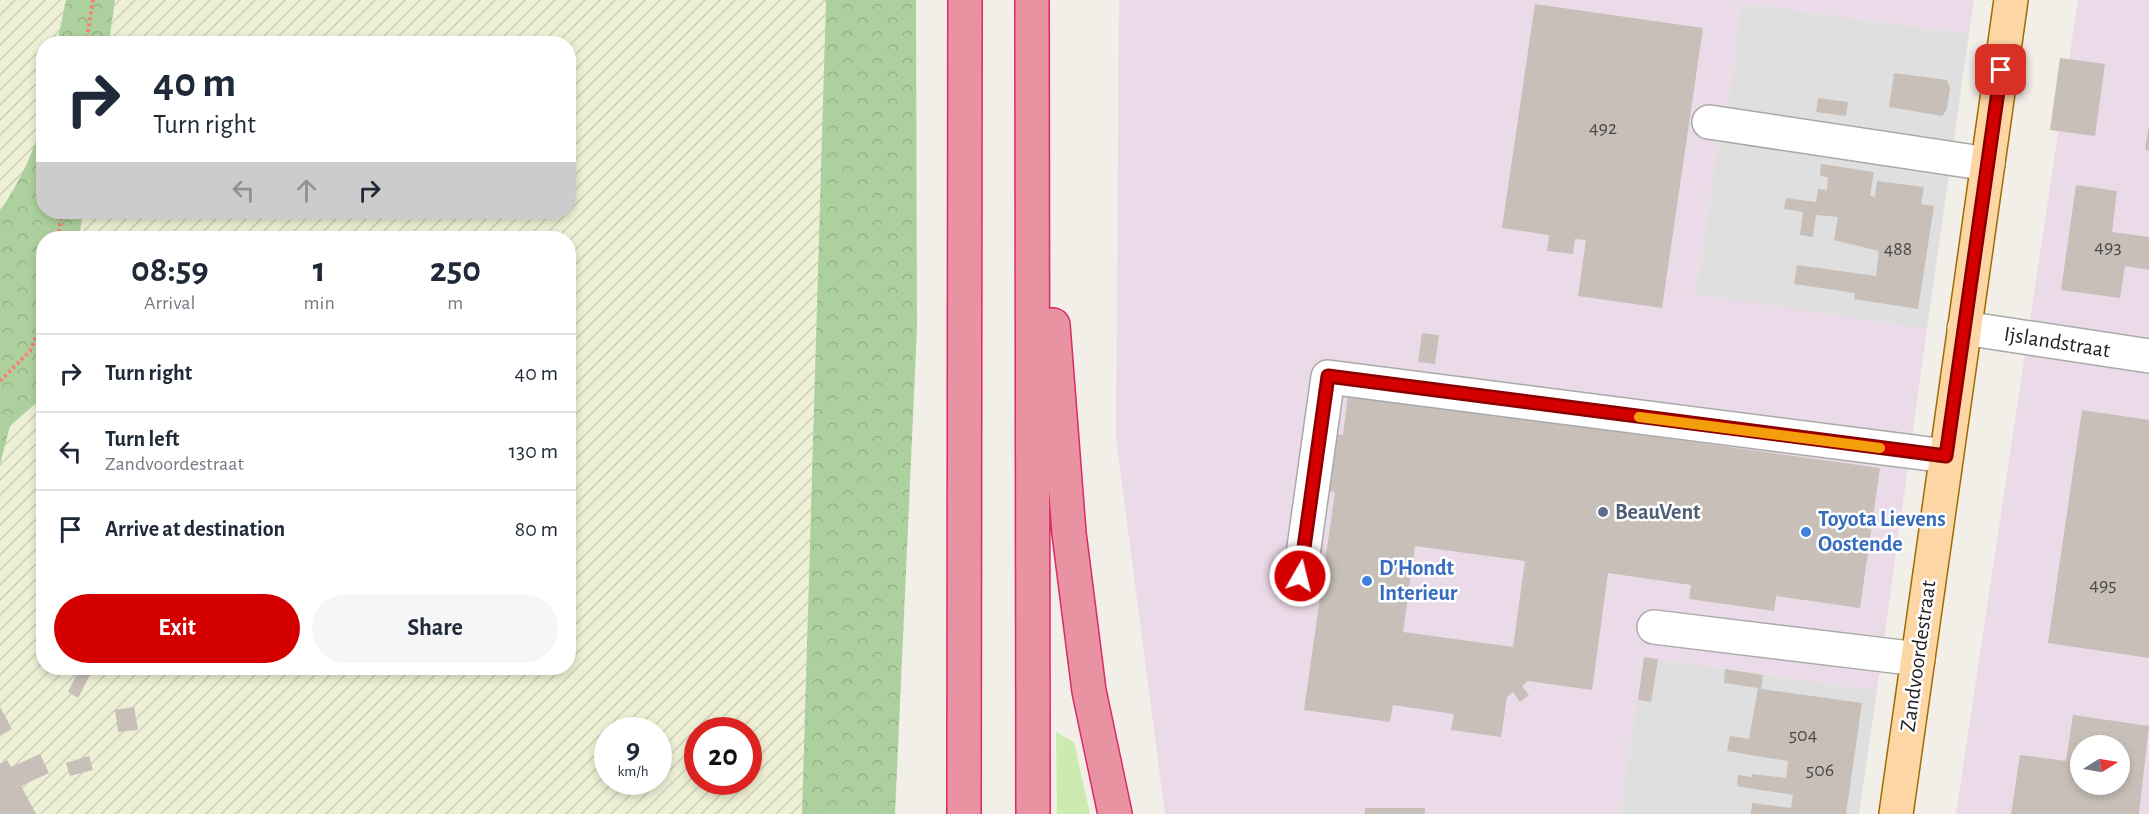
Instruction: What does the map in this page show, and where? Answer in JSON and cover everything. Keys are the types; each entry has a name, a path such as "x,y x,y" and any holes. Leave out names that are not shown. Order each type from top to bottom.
{"highway":[{"path":"964,814 965,0"},
{"path":"1032,0 1033,814"},
{"path":"1032,38 1069,533 1089,691 1116,814"},
{"path":"953,814 964,677"}],"main road":[{"name":"Zandvoordestraat","path":"1896,814 2011,0"}],"street":[{"path":"1709,122 1988,164"},
{"name":"Ijslandstraat","path":"1964,328 2149,356"},
{"path":"1300,576 1328,376 1946,456"},
{"path":"1654,627 1918,659"}],"path":[{"path":"88,36 93,0"},
{"path":"0,381 30,351 36,337"}],"shaded area":[{"path":"1119,0 1974,0 1969,34 1741,3 1729,99 1717,150 1695,294 1927,329 1877,691 1644,657 1619,814 1165,814 1116,438"},
{"path":"2078,0 2149,0 2149,814 1956,814"},
{"path":"1741,3 1969,34 1927,329 1695,295 1717,150 1729,99"},
{"path":"1644,657 1877,691 1859,814 1619,814"}],"green space":[{"path":"0,0 66,0 58,36 36,36 36,145 16,188 0,211"},
{"path":"66,0 115,0 110,36 58,36"},
{"path":"115,0 826,0 802,814 0,814 0,465 10,426 36,403 36,675 576,675 576,231 80,231 82,219 576,219 576,36 110,36"},
{"path":"826,0 916,0 917,328 895,814 802,814"},
{"path":"36,140 36,219 82,219 80,231 36,231 36,403 10,426 0,465 0,211 26,165"},
{"path":"1056,732 1074,742 1090,814 1057,814"}],"building":[{"path":"1535,4 1703,28 1662,308 1578,296 1586,240 1575,239 1573,254 1547,251 1549,235 1502,228"},
{"path":"2060,58 2105,64 2095,136 2050,130"},
{"path":"1894,73 1947,80 1950,88 1947,109 1942,116 1889,107"},
{"path":"1818,98 1848,102 1846,116 1816,112"},
{"path":"2149,129 2149,151 2145,150"},
{"path":"1821,164 1874,172 1870,196 1875,197 1877,181 1924,187 1921,204 1934,206 1918,309 1854,299 1855,293 1794,284 1797,265 1876,276 1879,251 1834,240 1838,217 1816,215 1813,237 1800,235 1803,212 1784,209 1786,198 1816,202 1818,189 1827,190 1828,177 1820,176"},
{"path":"2076,185 2117,191 2112,232 2149,237 2149,270 2125,266 2120,298 2061,290"},
{"path":"1422,333 1439,335 1435,364 1418,362"},
{"path":"1348,394 1880,468 1860,608 1776,596 1774,611 1689,599 1691,585 1608,573 1592,690 1528,681 1522,686 1529,695 1520,702 1513,692 1507,697 1501,737 1451,730 1454,714 1393,705 1390,722 1304,710 1335,492 1328,491 1336,434 1343,435","holes":["1415,546 1525,561 1513,647 1403,632"]},
{"path":"2082,410 2149,420 2149,658 2048,643"},
{"path":"1644,657 1658,659 1651,702 1638,700"},
{"path":"1725,669 1763,675 1761,689 1862,703 1846,814 1751,814 1752,803 1791,808 1793,795 1737,786 1738,775 1752,777 1752,774 1786,778 1788,761 1727,751 1730,736 1749,739 1758,688 1724,683"},
{"path":"76,675 90,675 78,698 68,692"},
{"path":"0,707 12,729 0,736"},
{"path":"134,707 138,730 118,732 115,710"},
{"path":"2073,715 2149,726 2139,814 2011,814 2020,755 2066,761"},
{"path":"40,754 49,773 21,786 36,814 0,814 0,764 7,760 11,767"},
{"path":"89,756 93,770 70,776 66,763"},
{"path":"1365,808 1425,808 1425,814 1365,814"}],"slow traffic":[{"path":"1639,417 1880,448"}],"place":[{"name":"BeauVent","path":"1603,512"},
{"name":"Toyota Lievens Oostende","path":"1806,532"},
{"name":"D'Hondt Interieur","path":"1367,581"}],"route":[{"path":"1300,576 1328,376 1946,456 2001,70"}]}
